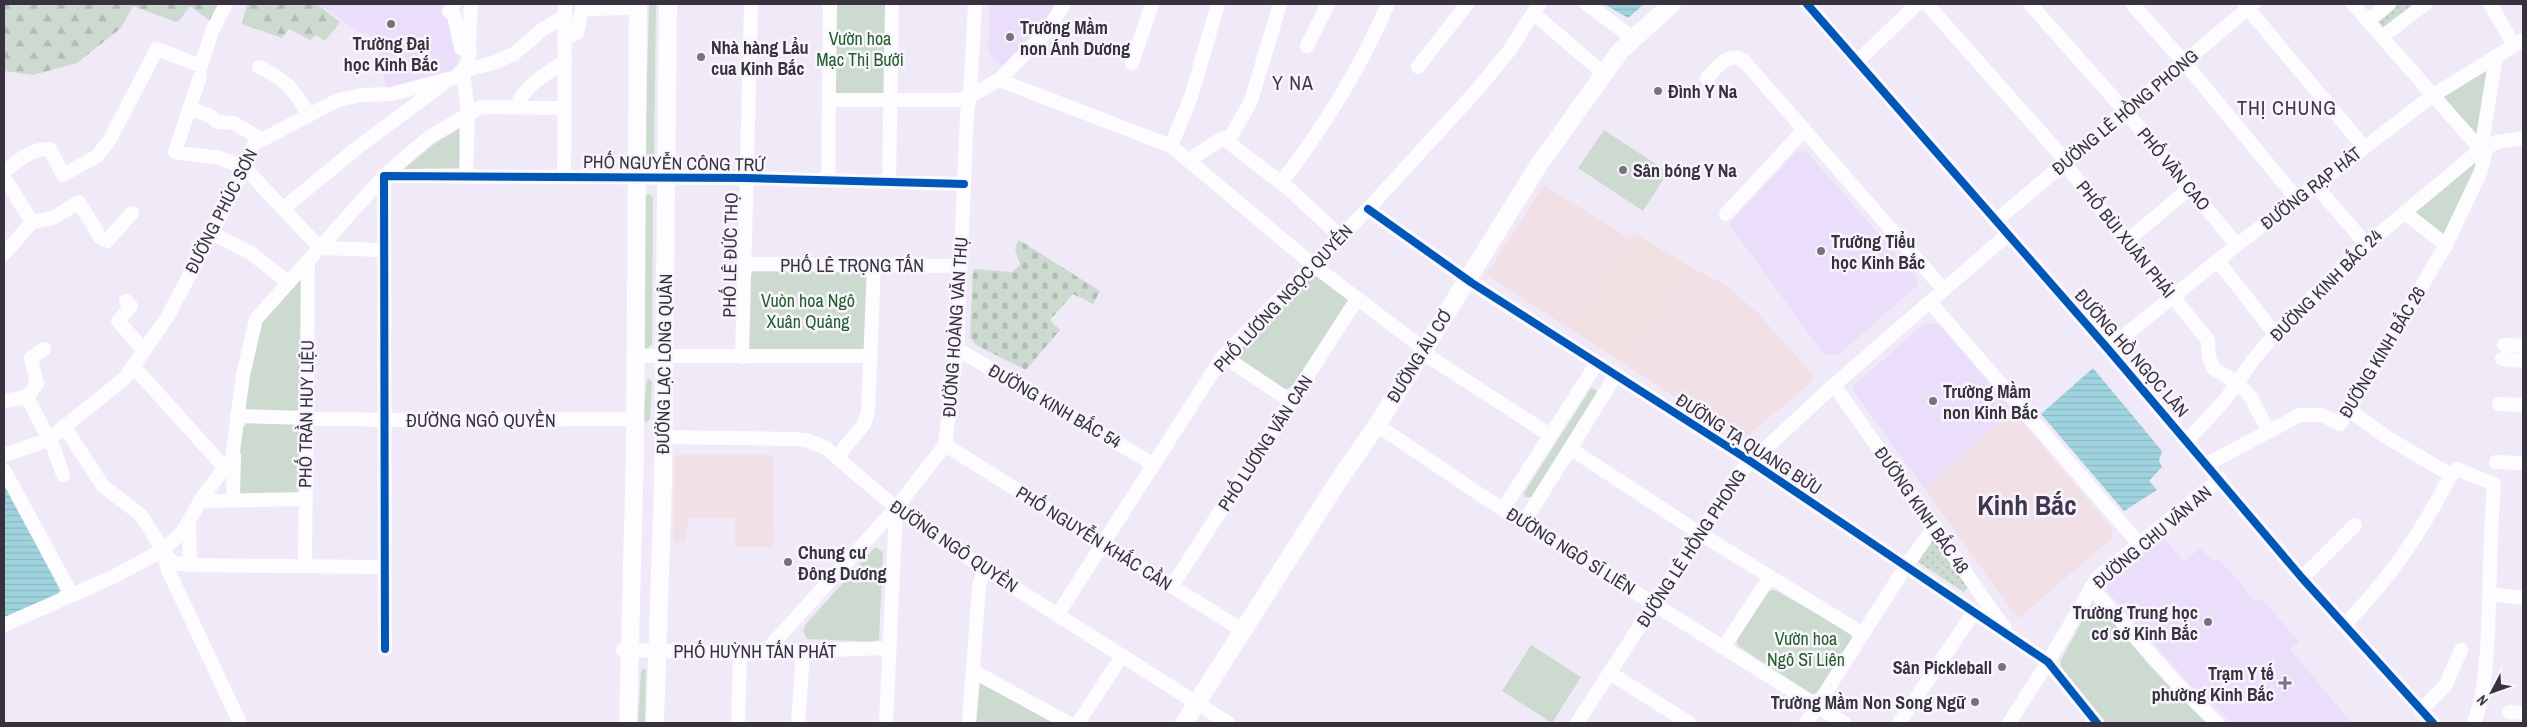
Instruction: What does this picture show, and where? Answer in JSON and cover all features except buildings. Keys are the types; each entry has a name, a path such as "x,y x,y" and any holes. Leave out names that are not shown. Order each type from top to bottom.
{"main road":[{"name":"ĐƯỜNG LẠC LONG QUÂN","path":"655,723 663,437 668,4"},
{"name":"ĐƯỜNG ÂU CƠ","path":"1184,723 1242,630 1377,425 1538,166 1603,73 1633,38 1672,4"},
{"name":"ĐƯỜNG LẠC LONG QUÂN","path":"628,723 626,651 635,419 638,6"}],"street":[{"path":"4,172 29,153 44,149 50,149 63,175 97,156 109,141 156,49 201,66 212,32 226,4"},
{"path":"454,4 449,11 454,14 462,48 470,51"},
{"path":"466,177 468,113 464,70 470,51 471,4"},
{"name":"PHỐ LÊ ĐỨC THỌ","path":"742,357 751,4"},
{"path":"828,180 830,4"},
{"path":"889,181 892,4"},
{"name":"ĐƯỜNG HOÀNG VĂN THỤ","path":"945,446 957,349 967,113 970,96 975,4"},
{"path":"829,100 958,100 970,96 999,80 1048,30 1064,4"},
{"path":"1132,63 1152,4"},
{"path":"1171,146 1191,97 1218,4"},
{"path":"1228,142 1251,101 1280,4"},
{"path":"1308,46 1328,4"},
{"path":"1281,183 1338,103 1370,44 1388,4"},
{"path":"1418,67 1467,4"},
{"path":"1587,4 1633,38"},
{"name":"ĐƯỜNG HỒ NGỌC LÂN","path":"1807,4 1997,220 2220,479 2302,578 2433,723"},
{"path":"1858,61 1917,4"},
{"name":"PHỐ BÙI XUÂN PHÁI","path":"1927,4 2065,162 2208,340 2209,358 2214,369 2238,383"},
{"name":"PHỐ VĂN CAO","path":"2030,4 2126,112 2238,244"},
{"path":"2132,4 2184,62 2297,199"},
{"path":"2353,4 2475,143 2484,148 2497,142 2523,138"},
{"path":"2368,21 2389,4"},
{"path":"2382,37 2425,4"},
{"path":"2490,4 2519,42"},
{"path":"2248,5 2364,147"},
{"name":"ĐƯỜNG LÊ HỒNG PHONG","path":"1997,220 2126,112 2248,5"},
{"path":"564,39 577,33 581,7 638,6"},
{"path":"1536,8 1603,73"},
{"name":"PHỐ LƯƠNG NGỌC QUYẾN","path":"1058,614 1223,356 1368,209 1495,69 1536,8"},
{"path":"564,177 565,10"},
{"name":"ĐƯỜNG PHÚC SƠN","path":"4,455 48,440 125,378 168,316 212,233 254,144 308,114 338,100 362,95 391,94 448,80 464,70 493,63 514,54 565,10"},
{"name":"ĐƯỜNG RẠP HÁT","path":"2108,349 2238,244 2432,96 2519,42"},
{"name":"ĐƯỜNG KINH BẮC 26","path":"2207,464 2307,414 2322,414 2340,424 2446,245 2481,171 2484,160 2483,137 2496,56"},
{"path":"1708,78 1728,58 1741,59 1944,290"},
{"path":"516,106 528,89 564,61"},
{"path":"259,67 278,75 294,90 308,114"},
{"path":"200,77 175,152 220,158 244,167 320,248 382,250"},
{"path":"284,208 358,147 448,80"},
{"path":"999,80 1171,146 1313,265 1424,349 1432,358 1550,435"},
{"path":"232,499 237,416 243,376 254,325 268,303 308,262 384,176 429,137 481,107 564,108"},
{"path":"189,109 209,115 217,122 234,123 262,140"},
{"path":"1726,214 1804,130"},
{"path":"1189,160 1223,138 1281,183 1340,236"},
{"name":"ĐƯỜNG KINH BẮC 24","path":"2187,441 2226,400 2253,360 2275,334 2366,244 2484,148"},
{"path":"384,176 382,250 385,649"},
{"name":"PHỐ NGUYỄN CÔNG TRỨ","path":"384,176 746,178 964,184"},
{"path":"4,177 32,222"},
{"path":"2315,185 2366,244"},
{"path":"2128,240 2190,188"},
{"path":"4,253 32,222 53,218 79,202 100,237 107,241 132,213"},
{"name":"ĐƯỜNG TẠ QUANG BỬU","path":"1368,209 1466,279 1750,461 2048,662 2097,723"},
{"path":"2404,212 2446,245"},
{"path":"212,233 252,254 288,282"},
{"name":"ĐƯỜNG LÊ HỒNG PHONG","path":"1577,723 1739,473 1834,385 2008,234"},
{"path":"2218,261 2275,334"},
{"name":"PHỐ TRẦN HUY LIỆU","path":"305,566 308,262"},
{"name":"PHỐ LÊ TRỌNG TẤN","path":"745,264 960,266"},
{"path":"837,457 854,438 866,420 870,401 874,265"},
{"name":"PHỐ LƯƠNG VĂN CAN","path":"1172,586 1358,299"},
{"path":"126,301 130,306 118,321 144,350"},
{"path":"1930,302 2140,545"},
{"path":"2504,344 2523,346"},
{"path":"4,401 27,397 37,384 31,358 44,349"},
{"name":"ĐƯỜNG KINH BẮC 54","path":"957,349 1153,464"},
{"path":"635,356 871,356"},
{"path":"1223,356 1292,402"},
{"path":"2502,359 2523,361"},
{"path":"1503,509 1597,363"},
{"path":"133,366 225,468"},
{"path":"1524,522 1616,375"},
{"path":"2238,383 2250,396 2269,432"},
{"name":"ĐƯỜNG KINH BẮC 48","path":"1834,385 1935,526 2009,636"},
{"path":"27,397 54,449 63,475"},
{"path":"2499,404 2523,406"},
{"path":"2349,410 2395,442 2451,475"},
{"name":"ĐƯỜNG NGÔ QUYỀN","path":"237,416 384,420 635,419"},
{"name":"ĐƯỜNG NGÔ SĨ LIÊN","path":"1377,425 1503,509 1844,723"},
{"path":"64,426 103,486 141,516 163,552 174,563 190,565 385,567"},
{"name":"ĐƯỜNG NGÔ QUYỀN","path":"663,437 795,438 815,443 837,457 896,508 985,569 1228,723"},
{"path":"764,653 896,508 945,446"},
{"name":"PHỐ NGUYỄN KHẮC CẦN","path":"945,446 1242,630"},
{"path":"1571,449 1699,534 1863,634"},
{"path":"4,625 113,577 163,552 189,523 199,501 234,455"},
{"path":"2496,462 2523,463"},
{"path":"2344,625 2387,578 2425,524 2451,475 2457,469 2494,484 2485,678 2480,707 2474,723"},
{"path":"4,470 72,595"},
{"name":"ĐƯỜNG CHU VĂN AN","path":"2009,723 2048,662 2098,577 2220,479"},
{"path":"199,501 305,499"},
{"path":"886,723 896,508"},
{"path":"189,523 190,565"},
{"path":"2302,578 2354,525"},
{"path":"1806,723 1906,566 1935,526"},
{"path":"163,552 168,570 240,723"},
{"path":"969,723 978,586 985,569"},
{"path":"1724,647 1769,578"},
{"path":"2091,587 2177,684 2217,723"},
{"path":"2490,594 2523,598"},
{"path":"1899,723 1974,612"},
{"name":"PHỐ HUỲNH TẤN PHÁT","path":"626,651 764,653 888,648"},
{"path":"2421,710 2444,686 2461,650"},
{"path":"798,723 802,652"},
{"path":"738,723 740,653"},
{"path":"1078,723 1122,656"},
{"path":"973,671 1068,723"},
{"path":"1610,673 1682,721"},
{"path":"2508,712 2523,713"}],"shaded area":[{"path":"318,4 452,4 458,59 456,65 449,73 387,90 377,46 386,42 358,31"},
{"name":"Trường Mầm non Ánh Dương","path":"990,4 1055,4 1042,24 1004,65 995,62 988,50"},
{"name":"Trường Tiểu học Kinh Bắc","path":"1798,150 1806,151 1917,278 1917,286 1839,354 1824,355 1729,224"},
{"path":"1544,185 1630,239 1572,330 1486,275"},
{"path":"1634,233 1689,266 1626,365 1572,330"},
{"path":"1689,266 1727,286 1757,312 1814,376 1808,385 1746,437 1741,438 1726,430 1626,365"},
{"name":"Trường Mầm non Kinh Bắc","path":"1924,324 1939,324 2013,411 1924,488 1854,392 1853,386"},
{"path":"2013,411 2112,528 2112,538 2018,619 1924,488"},
{"path":"675,455 773,455 774,547 735,547 735,518 688,518 686,541 673,541"},
{"name":"Trường Trung học cơ sở Kinh Bắc","path":"2164,538 2184,562 2200,548 2214,562 2219,559 2256,602 2261,598 2299,642 2290,649 2352,723 2233,723 2193,688 2107,591 2108,584"}],"green space":[{"path":"4,4 221,4 210,21 190,6 179,21 176,22 133,6 121,28 77,63 33,75 4,71"},
{"path":"247,4 317,4 340,22 325,41 316,35 310,40 289,29 282,38 242,24"},
{"path":"649,4 656,4 654,158 650,161 645,155"},
{"name":"Vườn hoa Mạc Thị Bưởi","path":"831,4 890,4 888,94 834,98"},
{"path":"2395,4 2420,4 2383,32 2373,22"},
{"path":"2492,62 2478,139 2441,98"},
{"path":"459,129 460,168 404,169 434,144"},
{"name":"Sân bóng Y Na","path":"1604,130 1668,172 1643,211 1578,168"},
{"path":"2480,158 2444,235 2410,209"},
{"path":"649,194 653,197 652,344 647,349 644,347 645,196"},
{"path":"1019,240 1100,291 1093,304 1073,294 1050,320 1060,330 1026,370 976,345 970,337 973,269 1012,272 1020,265 1015,248"},
{"name":"Vuòn hoa Ngô Xuân Quảng","path":"757,267 868,268 868,350 750,354 744,347 751,274"},
{"path":"1315,274 1347,295 1349,303 1292,386 1285,390 1239,359 1236,353"},
{"path":"300,279 302,283 301,406 297,411 245,411 242,405 257,327"},
{"path":"648,379 652,382 650,419 646,423 643,420"},
{"path":"1591,388 1597,391 1596,396 1532,497 1525,497 1524,493"},
{"path":"249,422 295,423 302,426 301,491 295,496 238,496 236,456 240,435"},
{"path":"1934,539 1968,587 1964,592 1918,562"},
{"path":"875,547 883,552 879,639 875,642 807,639 803,631 806,624"},
{"name":"Vườn hoa Ngô Sĩ Liên","path":"1775,590 1850,633 1853,640 1822,691 1812,694 1738,646 1736,639 1767,591"},
{"path":"2098,604 2150,666 2207,723 2106,723 2060,669 2061,660 2091,605"},
{"path":"1531,645 1581,677 1552,723 1502,691"},
{"path":"644,668 646,671 645,723 638,723 641,672"},
{"path":"980,683 1055,723 976,723"}],"water":[{"path":"1604,4 1644,4 1628,18"},
{"path":"2093,368 2162,451 2159,461 2162,467 2149,481 2157,490 2124,511 2041,414"},
{"path":"4,485 60,590 57,596 4,619"}],"cycle path":[{"path":"1807,4 2108,349 2302,578 2433,723"},
{"path":"385,649 384,176 746,178 964,184"},
{"path":"1368,209 1472,283 1750,461 2048,662 2097,723"}],"place":[{"name":"Trường Đại học Kinh Bắc","path":"391,24"},
{"name":"Trường Mầm non Ánh Dương","path":"1010,37"},
{"name":"Nhà hàng Lẩu cua Kinh Bắc","path":"701,57"},
{"name":"Đình Y Na","path":"1658,91"},
{"name":"Sân bóng Y Na","path":"1623,170"},
{"name":"Trường Tiểu học Kinh Bắc","path":"1821,251"},
{"name":"Trường Mầm non Kinh Bắc","path":"1933,401"},
{"name":"Chung cư Đông Dương","path":"788,562"},
{"name":"Trường Trung học cơ sở Kinh Bắc","path":"2208,622"},
{"name":"Sân Pickleball","path":"2002,667"},
{"name":"Trạm Y tế phường Kinh Bắc","path":"2285,683"},
{"name":"Trường Mầm Non Song Ngữ","path":"1975,702"}],"district":[{"name":"Y NA","path":"1293,82"},
{"name":"THỊ CHUNG","path":"2287,107"},
{"name":"Kinh Bắc","path":"2027,505"}]}
